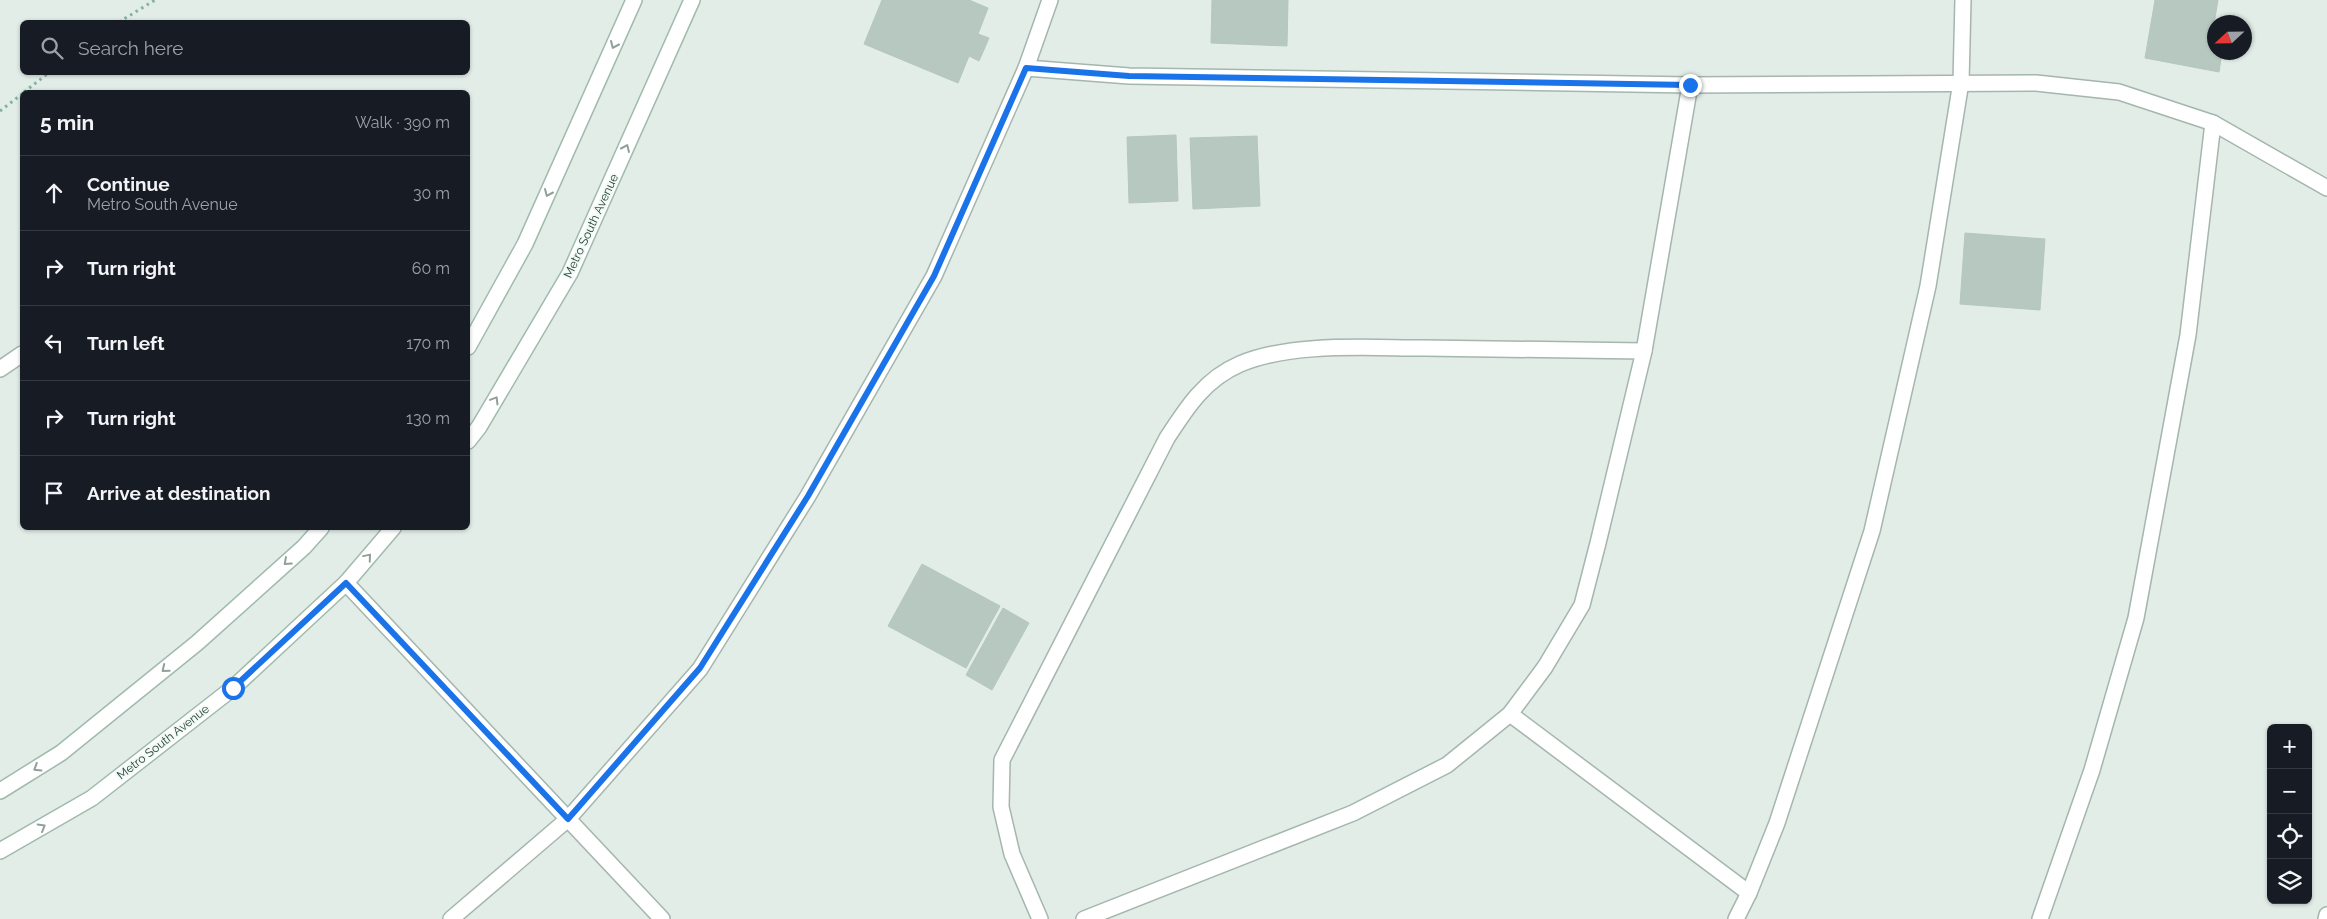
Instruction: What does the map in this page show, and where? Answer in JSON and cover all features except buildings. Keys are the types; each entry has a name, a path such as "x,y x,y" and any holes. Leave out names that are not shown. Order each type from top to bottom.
{"street":[{"path":"470,343 525,244 634,0"},
{"name":"Metro South Avenue","path":"470,438 479,427 570,273 692,0"},
{"path":"452,919 568,819 700,668 808,496 934,276 1026,68 1050,0"},
{"path":"1736,919 1750,893 1777,823 1872,531 1928,286 1961,82 1963,0"},
{"path":"1026,68 1129,76 1690,85 2036,83 2119,92 2213,123 2327,188"},
{"path":"1084,919 1353,813 1448,765 1510,714 1545,667 1582,605 1644,351 1690,85"},
{"path":"2040,919 2092,770 2136,618 2188,335 2213,123"},
{"path":"1040,919 1012,854 1001,807 1002,760 1167,438 1194,397 1220,375 1233,368 1277,352 1352,348 1644,351"},
{"path":"0,369 20,355"},
{"path":"0,791 61,753 197,643 304,547 319,530"},
{"name":"Metro South Avenue","path":"0,851 92,798 233,688 346,583 391,530"},
{"path":"346,583 662,919"},
{"path":"1510,714 1750,893"}],"path":[{"path":"122,20 155,0"},
{"path":"27,90 46,75"},
{"path":"0,111 20,95"}],"route":[{"path":"233,688 346,583 568,819 700,668 808,496 934,276 1026,68 1129,76 1690,85"}]}
